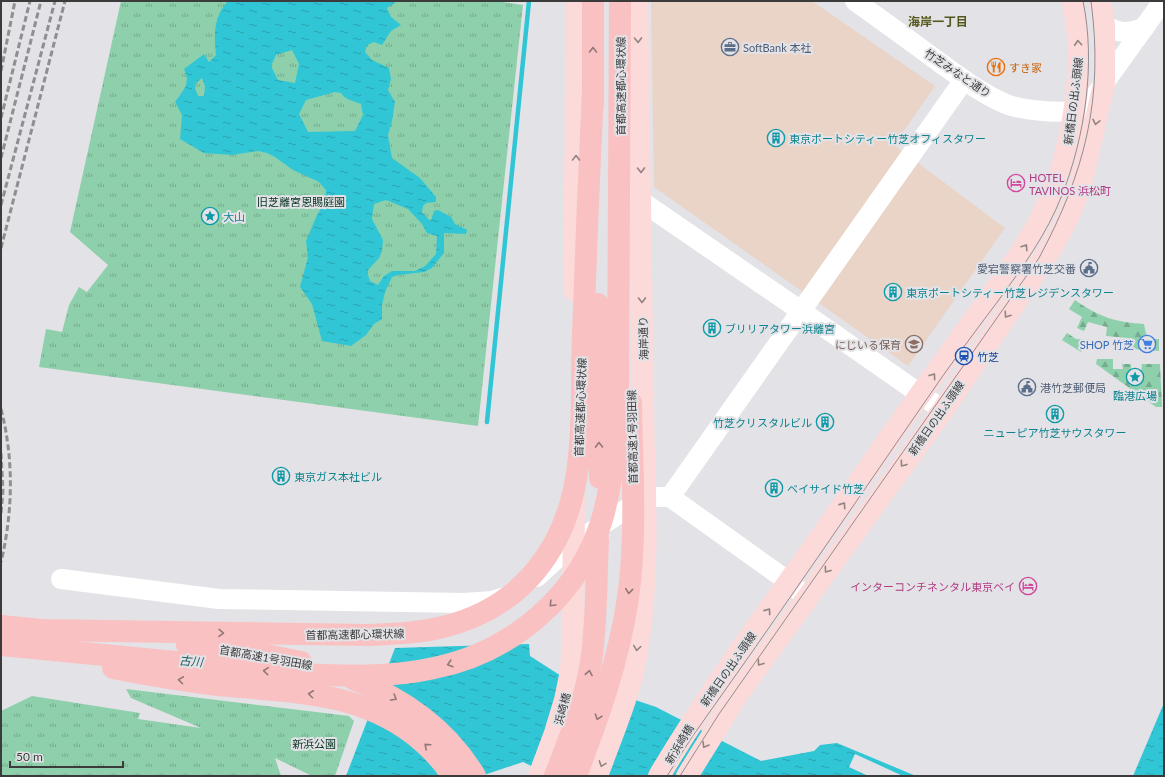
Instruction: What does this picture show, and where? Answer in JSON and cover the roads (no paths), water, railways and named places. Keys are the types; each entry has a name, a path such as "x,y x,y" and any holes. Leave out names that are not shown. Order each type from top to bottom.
{"highway":[{"name":"首都高速都心環状線","path":"545,774 578,714 586,687 591,662 595,612 600,482 592,1"},
{"name":"首都高速都心環状線","path":"1,645 299,674 372,676 435,668 470,658 508,639 540,616 565,590 585,559 594,541 602,517 613,471 618,381 620,1"},
{"name":"首都高速都心環状線","path":"1,626 42,630 369,635 413,633 444,627 472,617 503,600 529,579 545,558 564,524 572,497 578,466 581,428 583,335 593,89"},
{"name":"首都高速1号羽田線","path":"576,776 597,719 615,662 628,598 631,570 633,505 630,372 620,90"},
{"name":"首都高速1号羽田線","path":"42,630 256,653 322,668 369,685 420,715 446,737 475,776"},
{"name":"首都高速都心環状線","path":"1,645 170,679 300,693 343,700 378,713 408,731 433,751 452,776"}],"main road":[{"path":"574,543 573,447 577,1"},
{"path":"576,40 592,1"},
{"name":"海岸通り","path":"597,776 623,705 632,674 640,628 644,578 645,497 637,1"},
{"name":"新橋日の出ふ頭線","path":"698,713 1034,233 1045,211 1060,171 1066,151 1074,110 1079,53 1077,25 1073,1"},
{"name":"新橋日の出ふ頭線","path":"724,715 943,410 1049,252 1065,224 1079,191 1104,84 1104,25 1100,1"},
{"name":"浜崎橋","path":"545,774 555,733 566,700 571,671 573,645 574,543"},
{"name":"新浜崎橋","path":"659,776 698,713"},
{"name":"新浜崎橋","path":"687,776 724,715"}],"street":[{"name":"竹芝みなと通り","path":"855,1 964,80 1007,105 1024,109 1074,110"},
{"path":"1074,110 1087,104 1095,96 1163,1"},
{"path":"1104,25 1114,31 1126,33 1145,27"},
{"path":"670,497 964,80"},
{"path":"641,201 943,410"},
{"path":"61,578 219,599 464,603 492,601 516,593 542,574 574,543 645,497 670,497 789,582 807,598"}],"water":[{"path":"228,1 397,1 387,8 391,17 401,25 391,31 382,45 374,42 367,45 365,52 372,60 389,68 391,79 388,90 395,102 388,135 392,158 420,178 436,197 436,202 426,203 423,206 422,212 428,219 431,220 434,211 438,210 451,217 455,224 467,230 466,234 444,233 444,253 432,268 424,272 392,277 385,292 382,305 382,319 374,324 366,335 351,346 322,341 312,304 300,287 308,257 306,241 317,215 325,202 326,190 319,182 293,170 267,153 258,151 232,155 204,153 180,139 182,115 175,102 184,90 187,83 184,69 204,54 209,62 216,55 216,26 223,7","holes":["292,50 299,64 295,83 278,80 271,66 276,55","202,78 205,86 204,96 198,96 195,88 196,83","335,92 341,93 347,99 361,104 363,115 355,131 308,132 299,114 306,100","386,200 408,209 422,224 427,233 437,236 436,254 425,266 415,271 392,271 384,276 378,285 370,281 368,275 368,270 379,258 382,251 383,240 372,219 374,204"]},
{"path":"529,644 530,656 558,674 656,707 761,761 814,751 820,745 837,743 916,776 552,776 523,762 481,776 346,776 395,648"},
{"path":"1164,703 1164,776 1133,776"}],"waterway":[{"path":"487,422 529,1"}],"tram line":[{"path":"667,776 692,737 942,377 1025,263 1049,223 1070,173 1077,149 1086,100 1088,49 1087,25 1083,1"},
{"path":"680,776 719,714 1039,258 1068,195 1079,165 1087,134 1095,70 1091,1"}],"railway":[{"path":"1,71 15,1"},
{"path":"1,118 30,1"},
{"path":"1,158 41,1"},
{"path":"1,205 55,1"},
{"path":"1,248 65,1"},
{"path":"1,409 10,466 10,505 1,562"},
{"path":"1,453 3,490 1,514"}],"place":[{"name":"SoftBank 本社","path":"730,47"},
{"name":"すき家","path":"996,67"},
{"name":"東京ポートシティー竹芝オフィスタワー","path":"776,138"},
{"name":"HOTEL TAVINOS 浜松町","path":"1016,183"},
{"name":"大山","path":"210,216"},
{"name":"愛宕警察署竹芝交番","path":"1089,268"},
{"name":"東京ポートシティー竹芝レジデンスタワー","path":"893,292"},
{"name":"ブリリアタワー浜離宮","path":"712,328"},
{"name":"にじいる保育","path":"914,344"},
{"name":"SHOP 竹芝","path":"1147,344"},
{"name":"竹芝","path":"964,356"},
{"name":"臨港広場","path":"1135,377"},
{"name":"港竹芝郵便局","path":"1027,387"},
{"name":"ニューピア竹芝サウスタワー","path":"1055,414"},
{"name":"竹芝クリスタルビル","path":"825,422"},
{"name":"東京ガス本社ビル","path":"281,476"},
{"name":"ベイサイド竹芝","path":"774,488"},
{"name":"インターコンチネンタル東京ベイ","path":"1028,586"}],"district":[{"name":"海岸一丁目","path":"938,21"}],"park label":[{"name":"旧芝離宮恩賜庭園","path":"301,201"},
{"name":"新浜公園","path":"314,743"}],"water label":[{"name":"古川","path":"191,661"}]}
